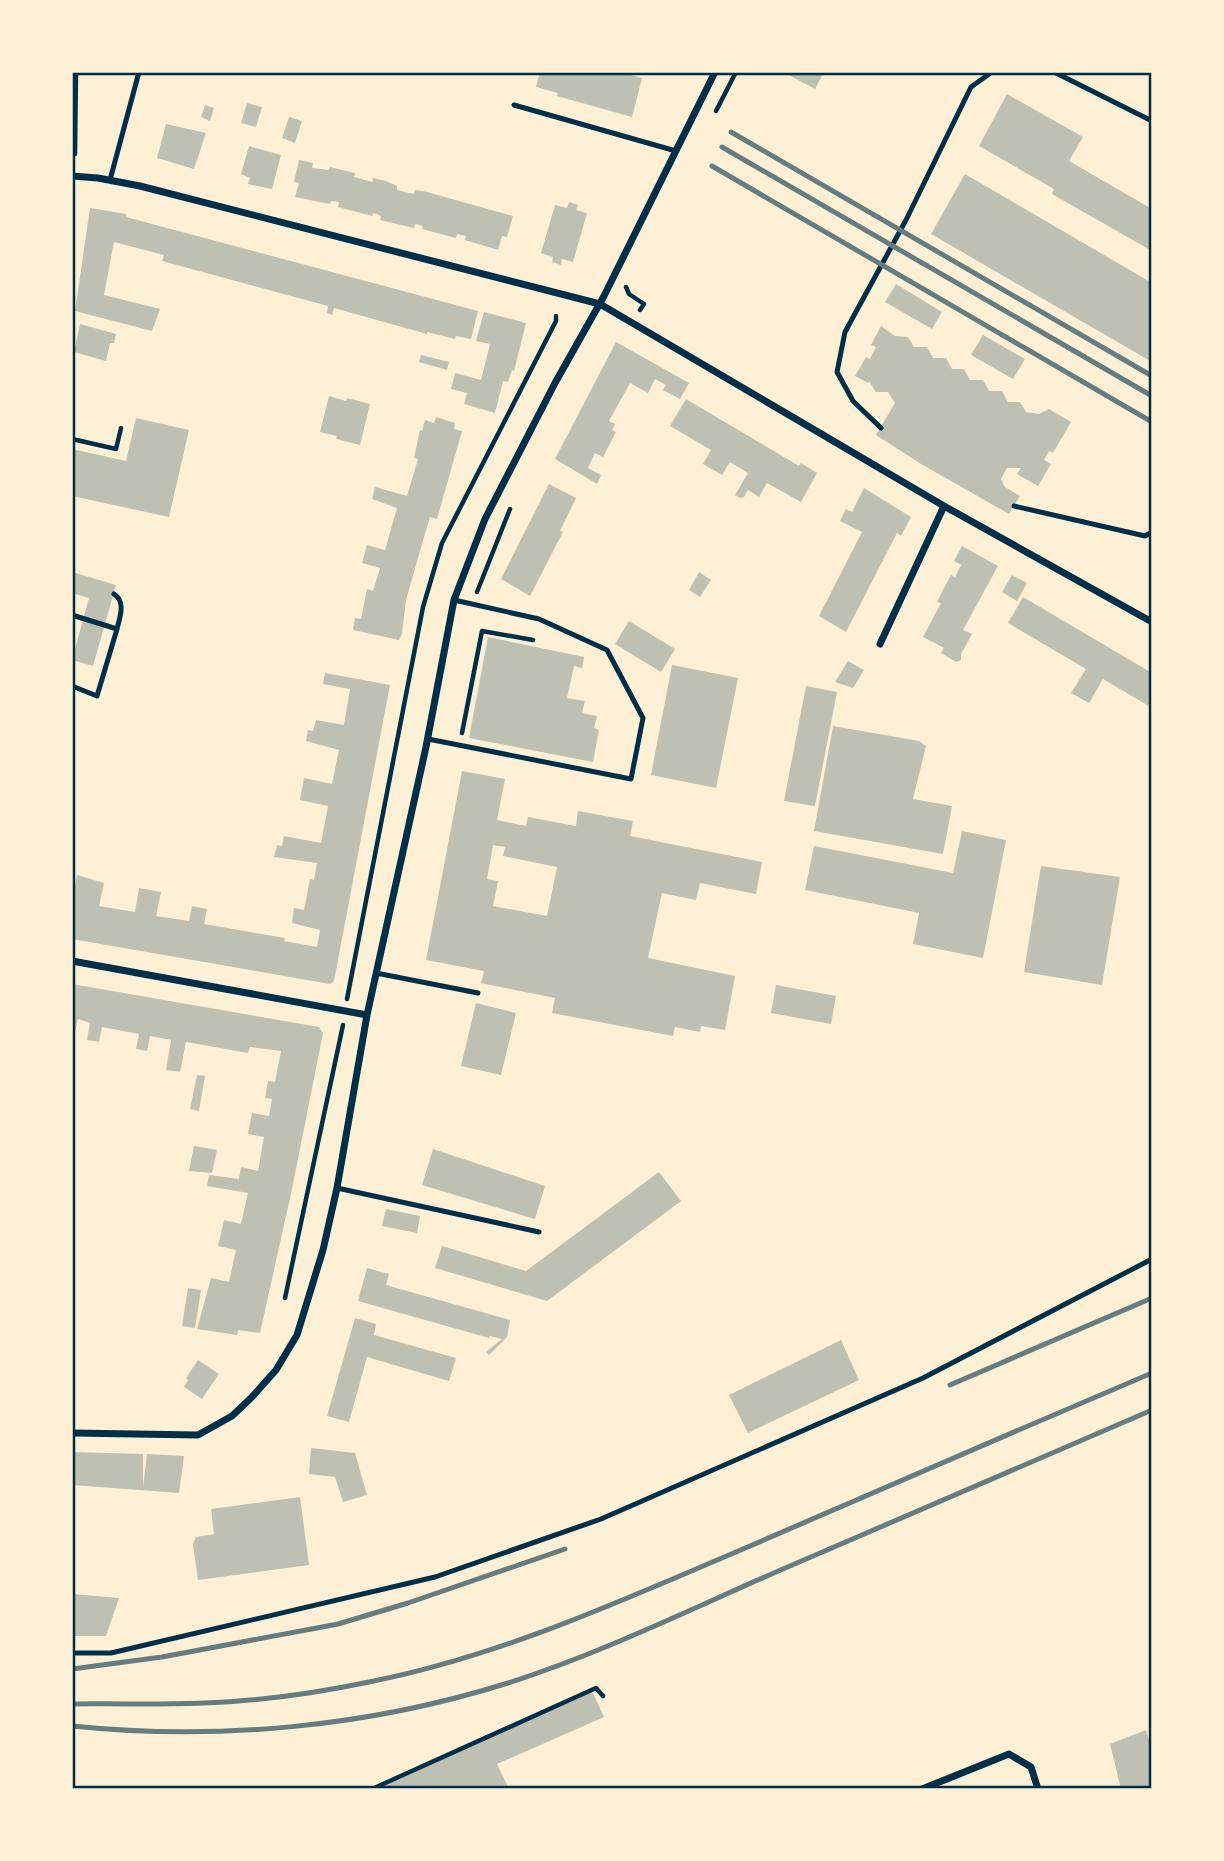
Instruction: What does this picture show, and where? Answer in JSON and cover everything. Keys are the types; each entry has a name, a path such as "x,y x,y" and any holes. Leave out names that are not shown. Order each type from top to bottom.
{"street":[{"path":"72,1433 198,1435 232,1416 276,1370 297,1335 323,1250 337,1188 376,972 428,739 454,600 485,519 555,383 600,304 715,72"},
{"path":"72,176 110,180 600,304 944,506 1152,622"},
{"path":"880,644 944,506"},
{"path":"72,961 368,1015"},
{"path":"922,1789 1009,1754 1031,1767 1038,1789"}],"lane":[{"path":"110,180 139,72"},
{"path":"881,428 853,401 837,372 845,332 906,220 971,87 992,72"},
{"path":"1054,72 1152,121"},
{"path":"514,106 676,151"},
{"path":"1014,506 1145,536 1152,532"},
{"path":"72,686 97,696 122,606 120,598 114,594"},
{"path":"428,739 631,779 643,718 607,650 539,618 454,600"},
{"path":"72,614 117,629"},
{"path":"376,972 478,993"},
{"path":"337,1188 539,1232"},
{"path":"72,1653 111,1653 435,1577 601,1519 923,1378 1152,1259"}],"path":[{"path":"75,154 76,72"},
{"path":"633,323 644,304"},
{"path":"72,439 116,449 121,428"},
{"path":"474,604 513,503"},
{"path":"430,727 463,733 482,631 533,640"},
{"path":"372,1789 596,1688 603,1696"}],"building":[{"path":"540,72 619,72 642,78 632,117 557,96 558,93 536,87"},
{"path":"783,72 824,72 815,89"},
{"path":"1007,94 1083,137 1069,161 1152,209 1152,251 1052,194 1054,189 979,146"},
{"path":"247,103 262,107 256,127 241,123"},
{"path":"205,105 214,108 210,121 201,117"},
{"path":"289,117 302,121 295,143 282,138"},
{"path":"166,124 206,133 194,169 157,158"},
{"path":"249,146 281,155 272,189 248,184 250,178 241,174"},
{"path":"299,160 313,163 312,168 329,170 330,167 355,173 354,177 372,182 373,178 386,181 397,186 397,190 414,194 415,190 427,192 513,216 507,237 502,236 498,250 465,240 466,236 457,234 456,238 422,229 423,226 415,224 414,228 380,220 381,216 377,214 373,213 372,216 338,207 339,202 331,201 330,204 295,197 299,183 294,182"},
{"path":"965,174 1152,283 1152,362 931,234"},
{"path":"569,202 578,205 576,210 587,213 573,262 562,259 561,265 552,262 553,257 541,253 555,205 567,208"},
{"path":"90,208 126,214 126,217 478,311 471,339 427,334 334,308 332,315 327,313 328,306 162,261 164,255 114,242 104,295 160,309 152,331 75,311"},
{"path":"896,284 942,312 932,329 885,302"},
{"path":"484,312 526,323 514,371 512,370 508,382 503,381 495,413 464,404 467,393 451,389 455,373 481,380 490,344 476,341"},
{"path":"80,324 116,334 114,343 110,343 106,361 74,352"},
{"path":"881,326 895,336 908,337 914,347 927,347 933,358 946,358 952,369 964,369 970,380 983,380 989,391 1002,391 1008,402 1020,402 1026,412 1039,414 1049,409 1071,422 1053,453 1049,451 1044,460 1051,464 1038,486 1017,474 1021,468 1007,468 1001,479 1005,487 1020,496 1009,514 876,435 895,403 888,392 876,392 869,381 868,383 855,376 866,357 870,359 876,347 871,345"},
{"path":"983,335 1025,359 1013,379 971,355"},
{"path":"616,342 689,383 680,399 663,390 666,385 655,379 648,393 630,383 609,421 615,424 612,430 616,432 603,457 595,453 588,468 601,475 597,484 555,459"},
{"path":"421,355 449,362 447,370 419,362"},
{"path":"329,396 370,404 360,445 320,432"},
{"path":"686,399 799,466 801,463 817,473 801,502 767,483 759,497 748,490 744,497 735,495 748,473 730,462 722,475 703,464 711,450 670,426"},
{"path":"436,417 455,423 454,429 462,431 437,519 430,517 424,537 406,600 402,634 399,640 353,630 355,618 361,619 367,589 373,591 380,568 362,563 367,545 385,550 397,508 372,499 375,487 407,496 418,459 414,458 420,430 422,431 425,420 434,423"},
{"path":"136,418 189,430 169,517 72,496 72,449 126,461"},
{"path":"549,484 576,498 560,531 563,532 530,596 501,579"},
{"path":"864,488 911,517 901,536 897,533 846,632 819,616 862,532 840,521 846,509 852,512"},
{"path":"962,546 998,566 963,630 972,634 961,654 961,660 956,662 941,653 944,648 923,637 941,603 937,602 944,588 951,575 955,577 961,565 954,561"},
{"path":"72,572 116,585 93,666 72,660 89,598 72,593"},
{"path":"699,572 711,580 700,597 689,590"},
{"path":"1012,575 1027,583 1017,601 1002,592"},
{"path":"1023,597 1152,673 1152,708 1103,679 1089,703 1071,693 1086,669 1008,623"},
{"path":"629,621 675,649 661,672 615,644"},
{"path":"488,637 584,657 582,668 574,666 567,698 585,701 582,713 597,716 594,728 599,730 593,762 469,738"},
{"path":"848,661 864,670 853,688 835,682"},
{"path":"672,665 738,678 716,788 651,775"},
{"path":"325,673 390,685 334,981 330,984 72,939 72,901 77,875 104,883 99,906 135,912 139,888 161,892 156,916 189,921 192,906 207,909 204,924 285,938 284,941 317,947 320,930 292,923 294,908 304,910 310,879 314,880 317,863 274,857 277,845 282,846 284,836 321,843 328,806 300,800 304,778 332,784 339,750 306,741 308,730 313,731 316,720 344,725 350,689 323,684"},
{"path":"806,686 837,692 815,806 784,801"},
{"path":"833,726 919,741 926,746 913,799 952,806 943,854 814,831"},
{"path":"462,771 505,779 497,820 526,826 528,817 576,826 578,811 633,821 630,836 762,862 756,894 700,883 696,900 662,893 661,897 648,958 735,976 725,1030 701,1026 700,1032 675,1027 673,1036 552,1013 555,998 481,983 484,971 426,960","holes":["493,845 505,847 503,856 557,867 547,916 493,906 498,881 487,879"]},
{"path":"962,831 1006,840 983,958 913,944 919,913 805,890 814,846 953,873"},
{"path":"1041,866 1120,877 1102,985 1024,972"},
{"path":"72,984 319,1027 323,1033 260,1333 238,1330 237,1335 197,1329 211,1278 229,1282 236,1250 218,1246 224,1220 241,1224 248,1193 207,1186 209,1175 239,1179 241,1167 258,1171 264,1137 248,1134 252,1113 269,1116 272,1099 265,1098 268,1081 275,1082 281,1051 250,1047 248,1053 186,1042 180,1072 166,1070 171,1040 150,1036 147,1051 136,1049 139,1034 102,1027 99,1042 87,1040 90,1023 78,1019 72,1045"},
{"path":"776,985 836,996 831,1024 771,1013"},
{"path":"476,1003 516,1013 501,1075 461,1066"},
{"path":"197,1075 205,1076 199,1111 190,1109"},
{"path":"194,1146 217,1150 212,1173 189,1171"},
{"path":"433,1149 545,1186 535,1219 422,1185"},
{"path":"659,1172 681,1201 547,1301 435,1268 442,1246 526,1271"},
{"path":"386,1209 420,1216 417,1233 382,1226"},
{"path":"367,1268 389,1274 386,1285 510,1320 507,1337 489,1355 486,1352 502,1339 489,1338 358,1301"},
{"path":"188,1288 201,1290 195,1328 182,1326"},
{"path":"355,1318 376,1324 374,1335 456,1358 449,1381 367,1357 349,1422 327,1416"},
{"path":"841,1340 859,1380 748,1433 729,1395"},
{"path":"198,1360 219,1374 202,1399 184,1387 188,1380 186,1378"},
{"path":"311,1448 355,1453 367,1495 343,1502 335,1477 309,1474"},
{"path":"72,1452 143,1454 143,1488 147,1454 184,1456 179,1493 72,1485"},
{"path":"300,1497 309,1565 198,1580 193,1544 196,1537 214,1534 211,1509"},
{"path":"72,1594 119,1598 106,1636 72,1636"},
{"path":"592,1691 604,1717 497,1764 509,1789 378,1789"},
{"path":"1146,1730 1152,1750 1152,1789 1121,1789 1110,1744"}],"railway":[{"path":"731,132 1152,376"},
{"path":"722,147 1152,396"},
{"path":"712,166 1152,422"},
{"path":"950,1385 1152,1298"},
{"path":"72,1704 217,1703 271,1698 369,1682 463,1658 556,1627 646,1590 1152,1373"},
{"path":"72,1726 182,1732 292,1727 401,1710 508,1683 613,1644 1152,1410"},
{"path":"72,1669 162,1657 338,1624 565,1549"}]}
